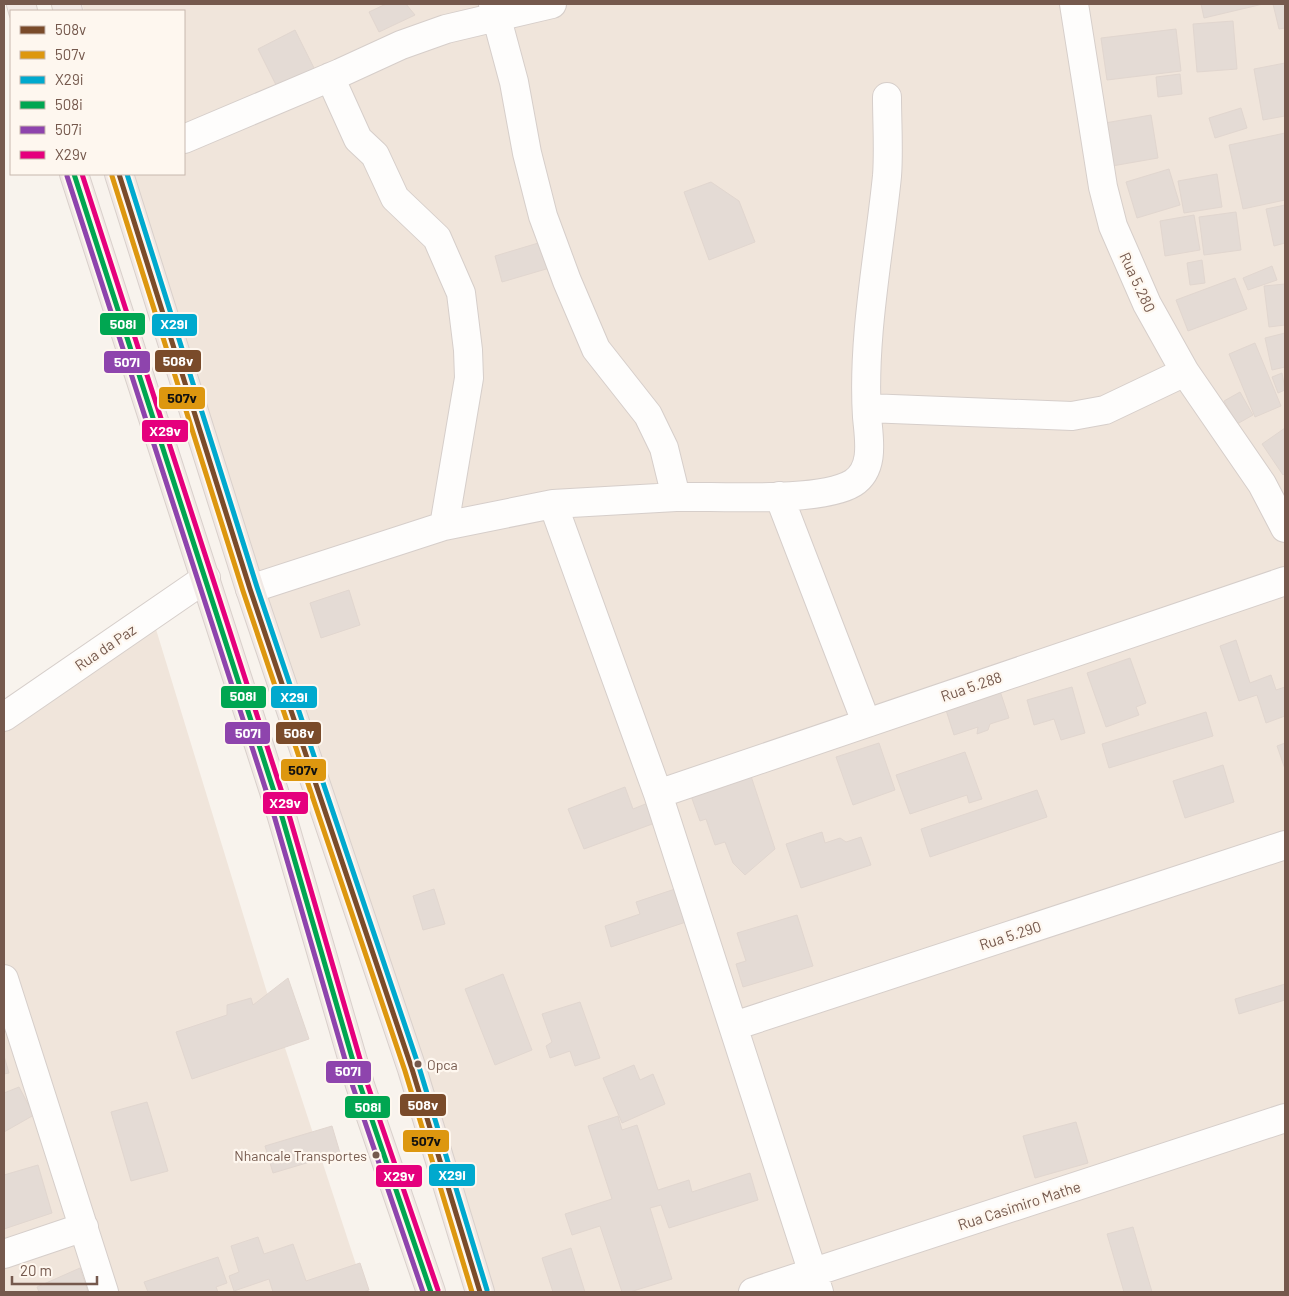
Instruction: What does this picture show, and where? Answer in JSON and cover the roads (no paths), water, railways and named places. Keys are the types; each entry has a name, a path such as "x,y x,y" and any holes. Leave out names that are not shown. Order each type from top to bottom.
{"highway":[{"path":"74,175 280,810 360,1085 431,1292"},
{"path":"118,175 250,589 412,1069 480,1292"}],"street":[{"path":"185,139 401,45 495,10 552,4"},
{"name":"Rua 5.280","path":"1074,4 1103,187 1113,226 1147,304 1185,372 1262,484 1285,528"},
{"path":"495,10 514,82 527,153 538,198 567,281 596,349 648,415 664,448 676,497"},
{"path":"330,77 358,139 375,155 395,198 437,238 461,293 468,350 469,378 444,526"},
{"path":"250,589 444,526 553,504 676,497 779,496 829,492 853,483 866,469 870,449 867,408 867,343 887,173 887,96"},
{"path":"867,408 1072,416 1105,410 1185,372"},
{"path":"779,496 866,722"},
{"path":"553,504 658,794 816,1283"},
{"name":"Rua da Paz","path":"4,717 206,578"},
{"name":"Rua 5.288","path":"658,794 1285,581"},
{"name":"Rua 5.290","path":"734,1026 1285,845"},
{"path":"5,990 104,1292"},
{"name":"Rua Casimiro Mathe","path":"754,1292 816,1283 1285,1118"},
{"path":"4,1254 84,1227"}],"place":[{"name":"Opca","path":"418,1064"},
{"name":"Nhancale Transportes","path":"376,1155"}]}
